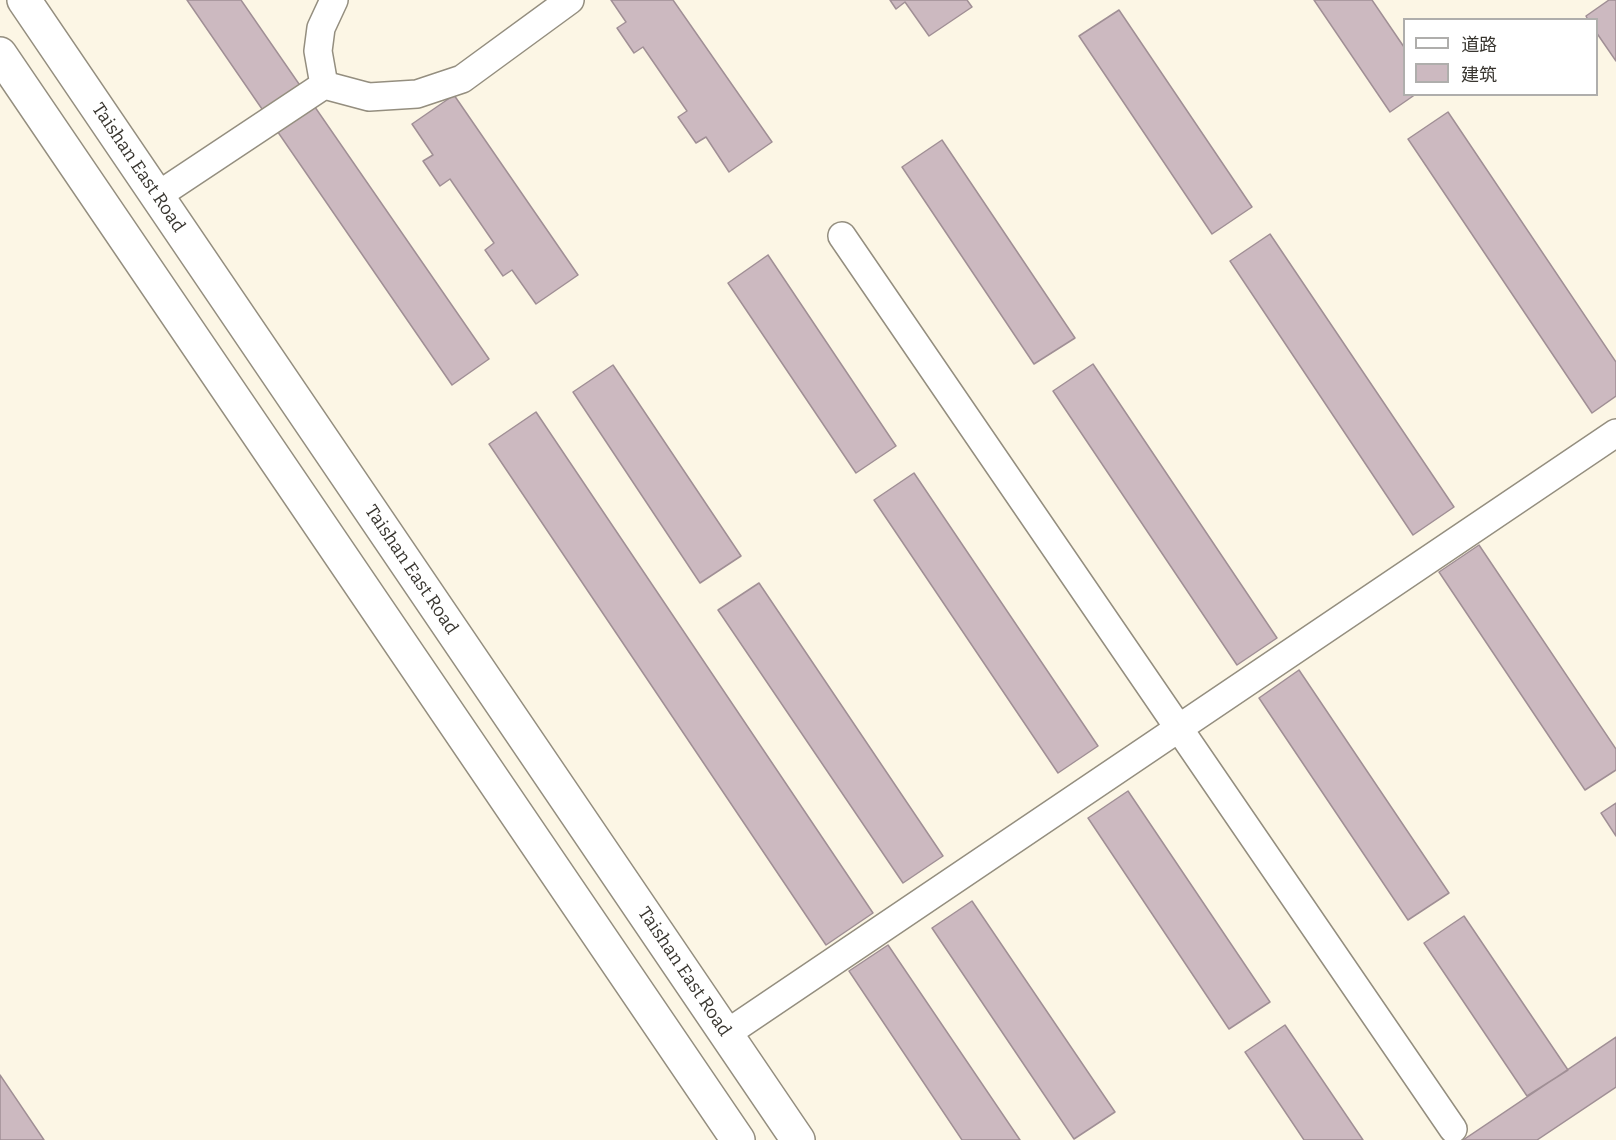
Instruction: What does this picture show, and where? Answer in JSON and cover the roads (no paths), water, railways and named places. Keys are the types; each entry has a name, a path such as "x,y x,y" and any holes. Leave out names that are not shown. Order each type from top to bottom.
{"main road":[{"name":"Taishan East Road","path":"24,0 798,1140"},
{"path":"0,54 738,1140"}],"lane":[{"path":"324,85 318,51 321,28 334,0"},
{"path":"157,196 324,85 369,97 417,94 462,79 570,0"},
{"path":"842,236 1453,1129"},
{"path":"726,1034 1616,433"}]}
